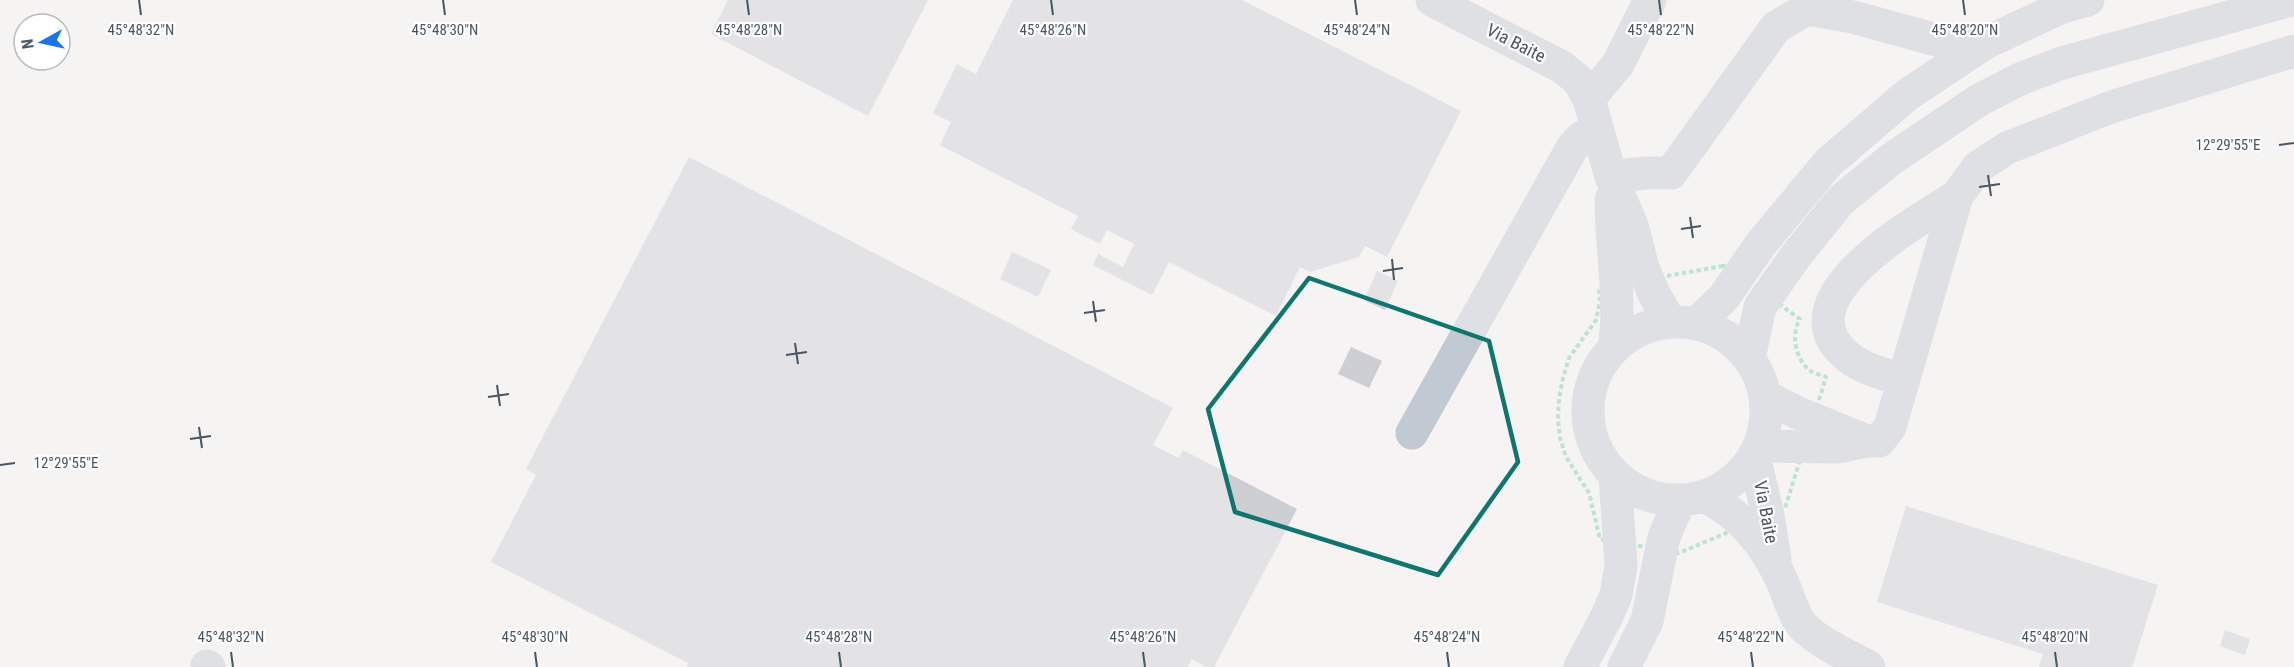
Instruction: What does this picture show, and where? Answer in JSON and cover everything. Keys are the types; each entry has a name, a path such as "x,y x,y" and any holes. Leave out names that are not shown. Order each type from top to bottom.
{"street":[{"name":"Via Baite","path":"1431,0 1562,67 1578,80 1593,113 1611,177 1611,231 1633,282 1662,309 1683,323"},
{"path":"1412,433 1572,148 1581,138 1650,0"},
{"path":"1683,323 1725,297 1760,245 1828,163 1907,95 1985,42 2062,7 2088,0"},
{"path":"1749,358 1760,307 1795,257 1840,201 1890,160 1979,100 2020,79 2062,63 2291,0"},
{"path":"1611,177 1671,173 1776,27 1807,9 1852,17 1962,47 1985,42"},
{"path":"1765,396 1808,433 1838,447 1879,441 1890,427 1957,196 1978,167 2007,148 2111,107 2294,51"},
{"path":"1902,380 1848,357 1833,340 1827,318 1833,298 1853,272 1889,239 1957,196"},
{"name":"Via Baite","path":"1614,348 1618,309 1633,282"},
{"path":"1683,323 1717,331 1734,342 1749,358 1759,376 1765,396 1766,422 1757,451 1741,473 1724,487 1692,498 1656,497 1634,489 1615,475 1599,452 1589,426 1589,398 1598,371 1614,348 1630,335 1650,326 1683,323"},
{"path":"1757,451 1808,433"},
{"name":"Via Baite","path":"1757,451 1757,520 1800,622 1816,636 1869,667"},
{"path":"1580,667 1616,595 1622,565 1615,475"},
{"name":"Via Baite","path":"1692,498 1722,504 1757,520"},
{"path":"1624,667 1647,621 1664,537 1692,498"}],"path":[{"path":"1723,266 1768,296 1800,320 1796,325 1795,337 1803,364 1813,372 1826,377 1785,508 1679,553 1600,539 1589,493 1566,457 1558,419 1559,398 1569,358 1596,320 1599,288 1723,266"}],"highlighted area":[{"path":"1309,278 1489,341 1518,462 1438,575 1235,512 1208,409"}],"building":[{"path":"728,0 928,0 868,116 711,34"},
{"path":"1013,0 1242,0 1461,111 1387,257 1365,246 1359,257 1310,272 1300,267 1276,316 1169,262 1152,295 1093,265 1098,254 1123,267 1134,244 1107,230 1100,244 1071,229 1078,216 940,145 951,122 933,113 957,64 976,74"},
{"path":"689,157 1173,408 1153,445 1179,458 1183,450 1297,509 1214,667 1206,667 1192,659 1188,667 686,667 688,663 491,562 536,475 526,469"},
{"path":"1012,252 1051,270 1038,297 1000,279"},
{"path":"1377,271 1398,281 1385,310 1364,300"},
{"path":"1351,347 1382,361 1369,388 1338,374"},
{"path":"1906,506 2158,585 2132,667 2039,667 2043,654 1877,602"},
{"path":"2225,630 2250,639 2245,655 2220,646"}]}
